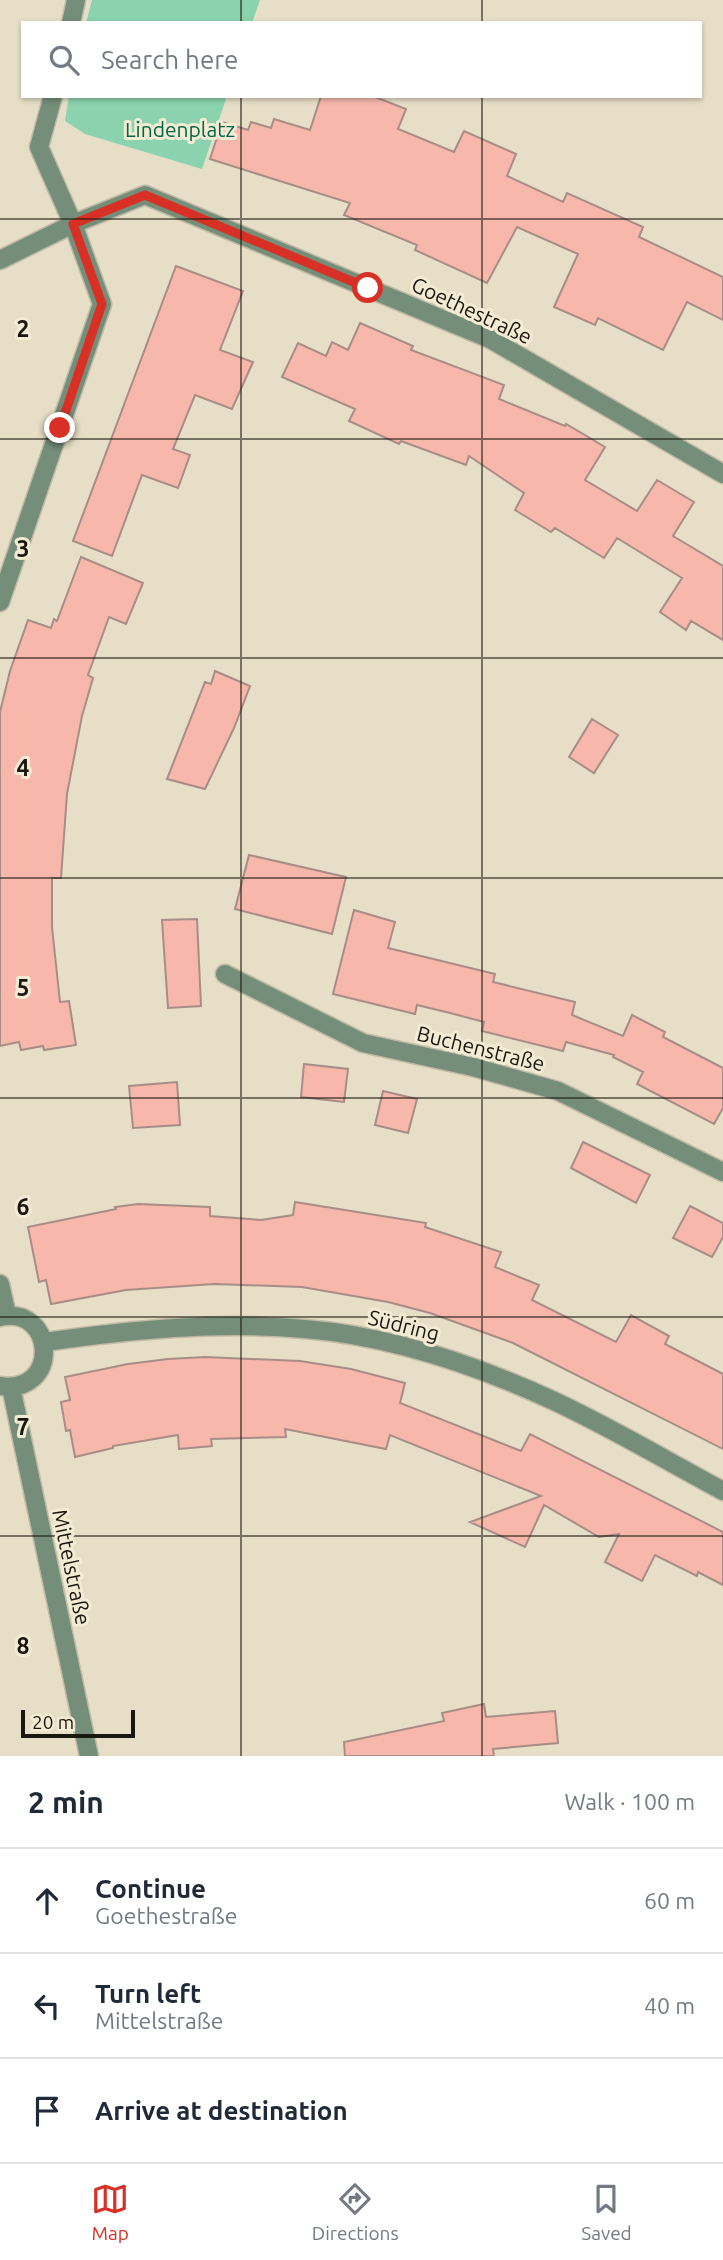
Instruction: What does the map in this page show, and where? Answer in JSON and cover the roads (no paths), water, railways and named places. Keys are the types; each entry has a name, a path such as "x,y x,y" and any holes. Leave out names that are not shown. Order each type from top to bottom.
{"street":[{"path":"71,21 76,0"},
{"path":"0,602 102,304 73,224 39,147 52,98"},
{"name":"Goethestraße","path":"0,260 73,224 145,195 489,339 723,474"},
{"name":"Buchenstraße","path":"225,974 363,1043 473,1067 558,1091 723,1172"},
{"path":"0,1284 4,1316 18,1316 28,1321 37,1328 45,1342"},
{"name":"Südring","path":"45,1342 209,1326 304,1329 366,1338 429,1354 489,1374 555,1401 723,1491"},
{"name":"Mittelstraße","path":"45,1342 45,1356 38,1373 32,1379 6,1386 89,1756"}],"park label":[{"name":"Lindenplatz","path":"180,129"}]}
